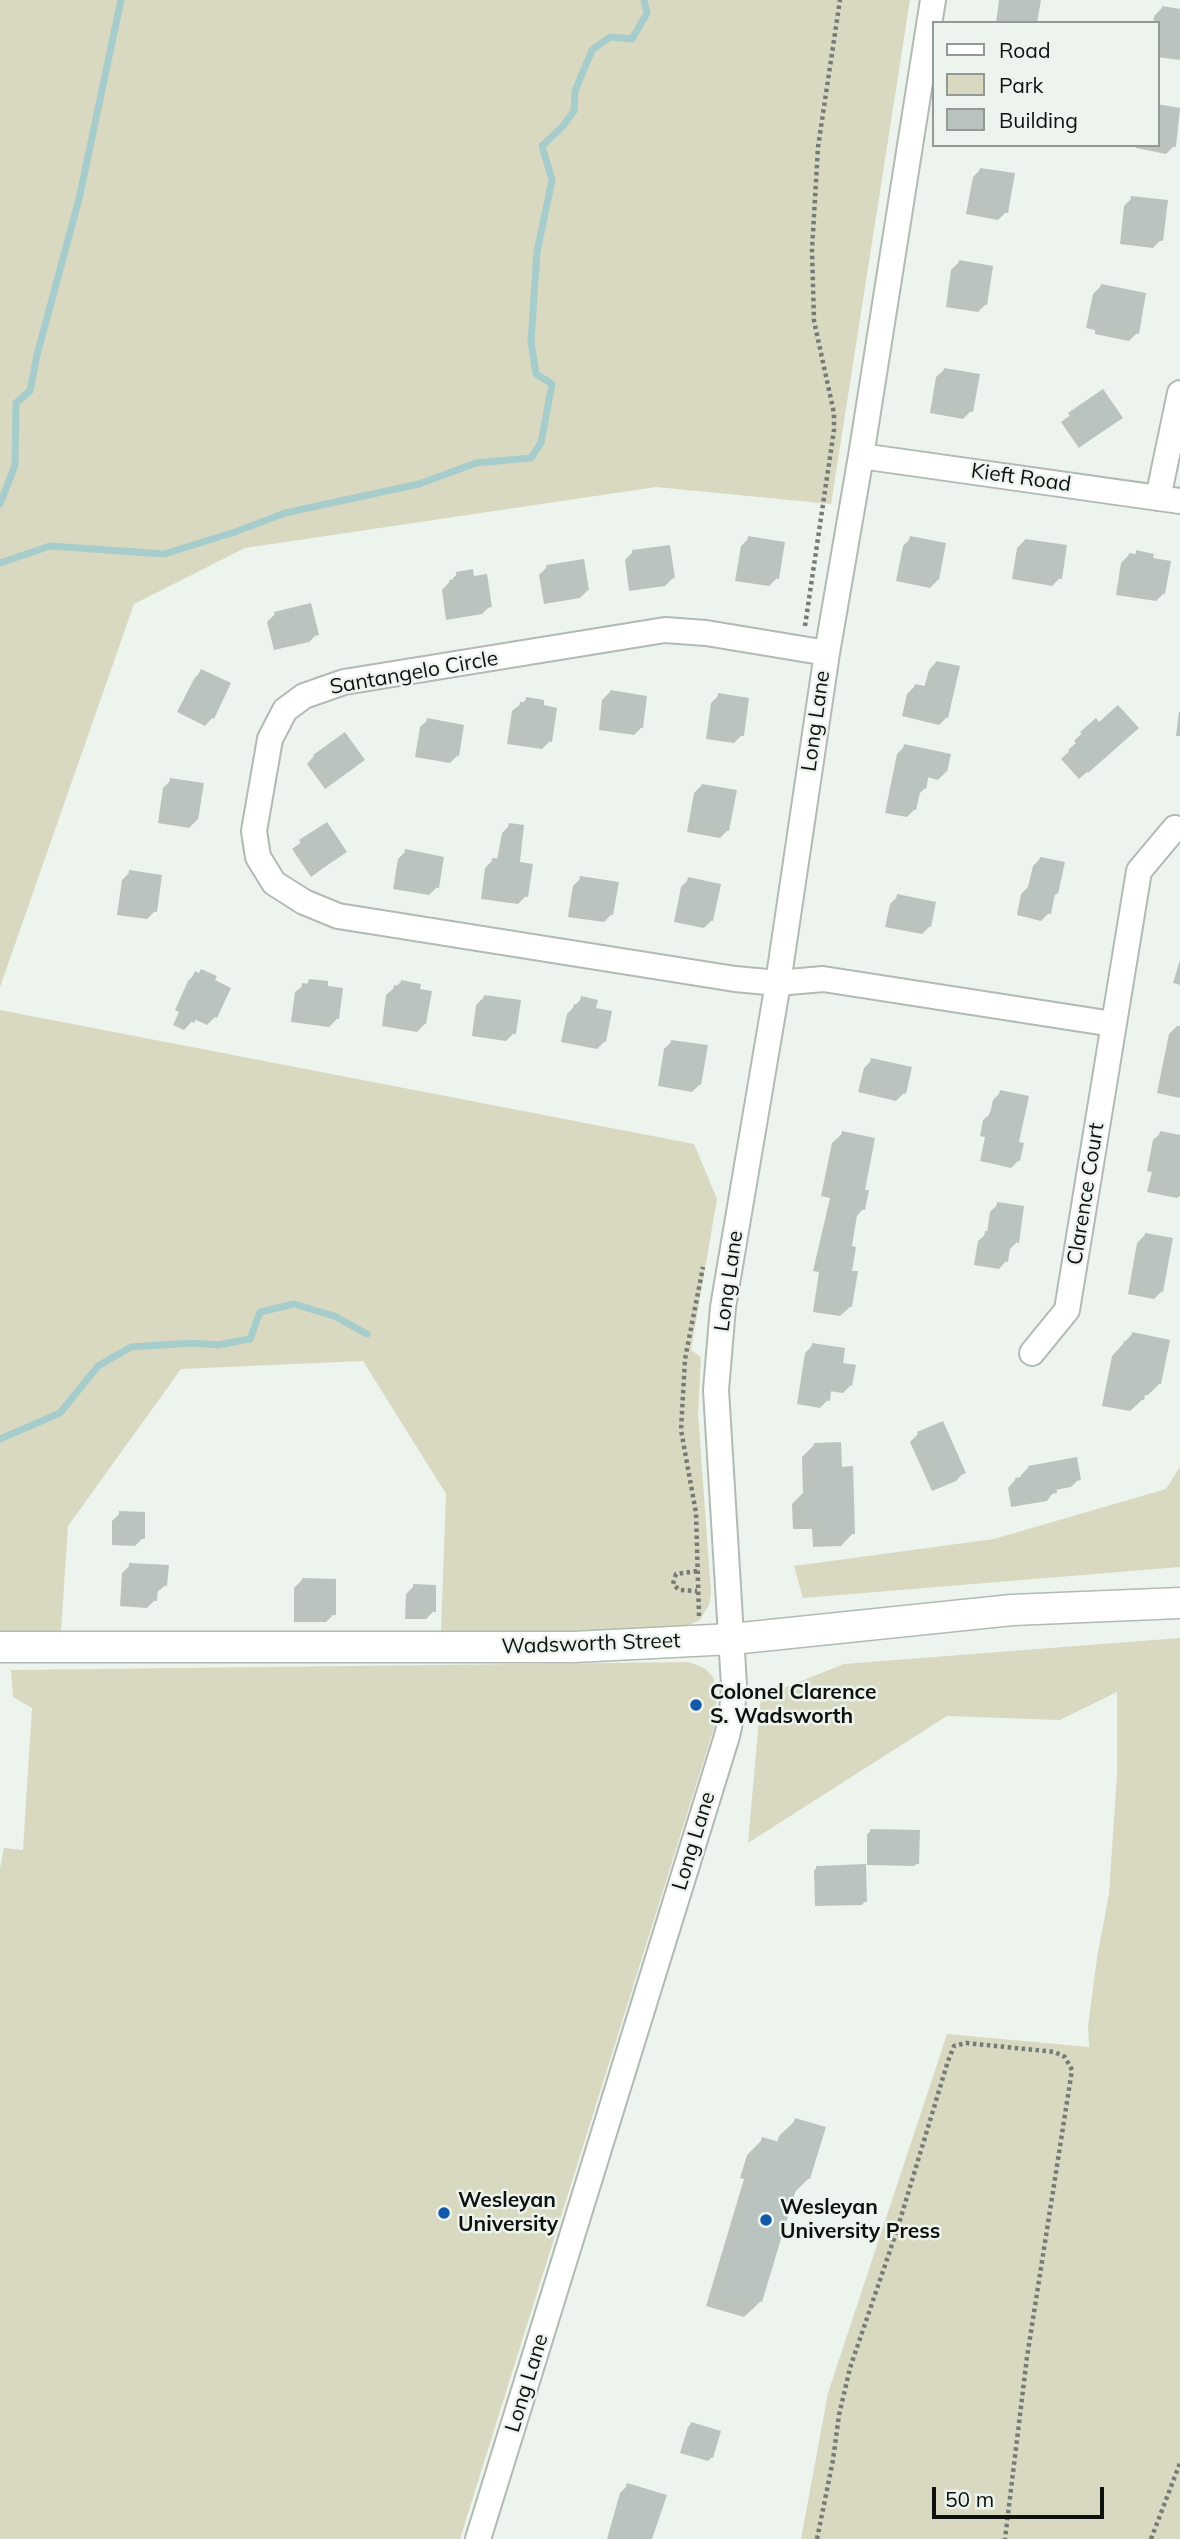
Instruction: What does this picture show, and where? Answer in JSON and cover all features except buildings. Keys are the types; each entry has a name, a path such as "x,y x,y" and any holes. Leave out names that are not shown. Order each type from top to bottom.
{"street":[{"name":"Long Lane","path":"478,2539 726,1736 734,1685 716,1390 723,1307 778,983 827,653 933,0"},
{"path":"1169,499 1180,393"},
{"name":"Kieft Road","path":"861,456 1169,499"},
{"name":"Santangelo Circle","path":"778,983 735,979 338,916 304,902 274,883 258,857 254,831 270,739 285,710 304,696 344,682 665,630 705,633 827,653"},
{"name":"Clarence Court","path":"1032,1353 1067,1310 1139,871 1175,828"},
{"path":"778,983 824,979 1113,1024"},
{"name":"Wadsworth Street","path":"0,1647 574,1647 732,1639 1012,1610 1180,1603"}],"path":[{"path":"818,545 834,413 814,321 812,240 818,147 840,0"},
{"path":"697,1572 676,1574 673,1584 679,1590 697,1591"},
{"path":"817,2539 850,2368 897,2230 948,2061 954,2046 965,2043 1055,2052 1065,2057 1072,2070 1027,2357 1005,2539"},
{"path":"1151,2539 1180,2463"}],"green space":[{"path":"0,0 910,0 831,504 656,487 245,548 134,604 0,987"},
{"path":"0,1010 694,1144 717,1199 691,1350 701,1357 698,1413 711,1593 709,1605 700,1620 684,1627 623,1631 441,1632 446,1494 363,1361 181,1369 68,1526 61,1631 0,1631"},
{"path":"1180,1467 1180,1567 803,1598 794,1566 994,1539 1166,1489"},
{"path":"1180,1638 1180,2539 801,2539 828,2393 947,2034 1089,2047 1088,2026 1109,1894 1117,1775 1117,1692 1060,1720 947,1716 748,1843 761,1697 844,1664"},
{"name":"Wesleyan University","path":"689,1662 706,1669 713,1677 717,1694 714,1728 460,2539 0,2539 0,1868 4,1848 23,1850 32,1708 13,1697 11,1670"}],"waterway":[{"path":"0,504 15,465 16,403 30,391 37,355 79,199 121,0"},
{"path":"0,563 50,546 164,554 285,513 419,484 476,463 531,458 541,443 552,384 536,374 531,342 537,252 552,180 542,146 574,111 575,91 592,50 610,37 632,39 647,13 644,0"},
{"path":"0,1439 60,1413 98,1366 131,1347 192,1343 218,1345 250,1339 260,1312 294,1304 334,1316 367,1334"}],"place":[{"name":"Colonel Clarence S. Wadsworth","path":"696,1705"},
{"name":"Wesleyan University","path":"444,2213"},
{"name":"Wesleyan University Press","path":"766,2220"}]}
